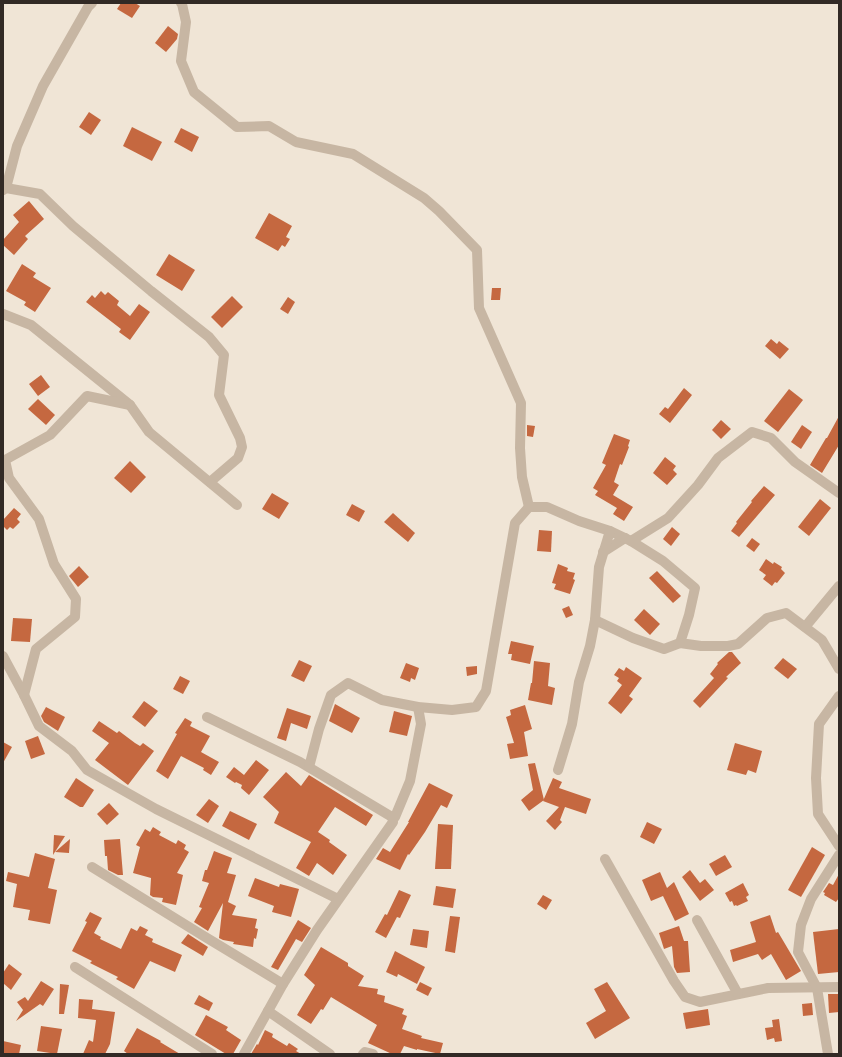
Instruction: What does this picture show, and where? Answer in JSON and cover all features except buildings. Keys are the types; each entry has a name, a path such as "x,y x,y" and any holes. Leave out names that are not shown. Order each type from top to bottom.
{"street":[{"path":"92,3 88,7 43,86 17,146 4,189 40,194 79,231 151,291 210,337 224,355 219,395 240,438 242,447 238,458 210,482"},
{"path":"181,3 186,22 181,61 194,92 237,127 269,126 296,142 353,154 424,198 439,211 477,250 479,308 521,403 520,436 522,477 529,507"},
{"path":"3,314 31,324 130,405 149,432 237,506"},
{"path":"24,695 36,649 75,617 76,599 54,564 39,519 9,478 5,460 50,435 87,396 130,405"},
{"path":"603,552 668,518 698,485 718,458 752,432 771,438 796,462 839,493"},
{"path":"309,768 319,729 331,695 348,683 382,700 418,707 452,710 476,707 486,691 515,523 529,507 547,507 579,521 610,531 663,561 695,588 689,615 680,643"},
{"path":"558,770 572,724 578,682 590,646 595,620 599,567 610,531"},
{"path":"805,627 839,586"},
{"path":"595,620 634,638 664,649 680,643 700,646 728,646 738,644 767,618 786,613 822,640 839,669"},
{"path":"3,656 39,726 72,751 87,770 156,809 338,899"},
{"path":"839,696 820,724 816,778 818,814 839,846"},
{"path":"392,817 395,817 410,781 421,724 418,707"},
{"path":"207,717 309,768 392,817"},
{"path":"244,1054 283,984 317,930 392,822 392,817"},
{"path":"828,1054 817,988 798,952 801,926 811,899 839,856"},
{"path":"605,859 674,981 685,997 700,1002 768,988 839,987"},
{"path":"92,867 283,984"},
{"path":"697,920 738,994"},
{"path":"75,967 212,1054"},
{"path":"268,1011 330,1054"},
{"path":"363,1054 365,1052 373,1054"}]}
